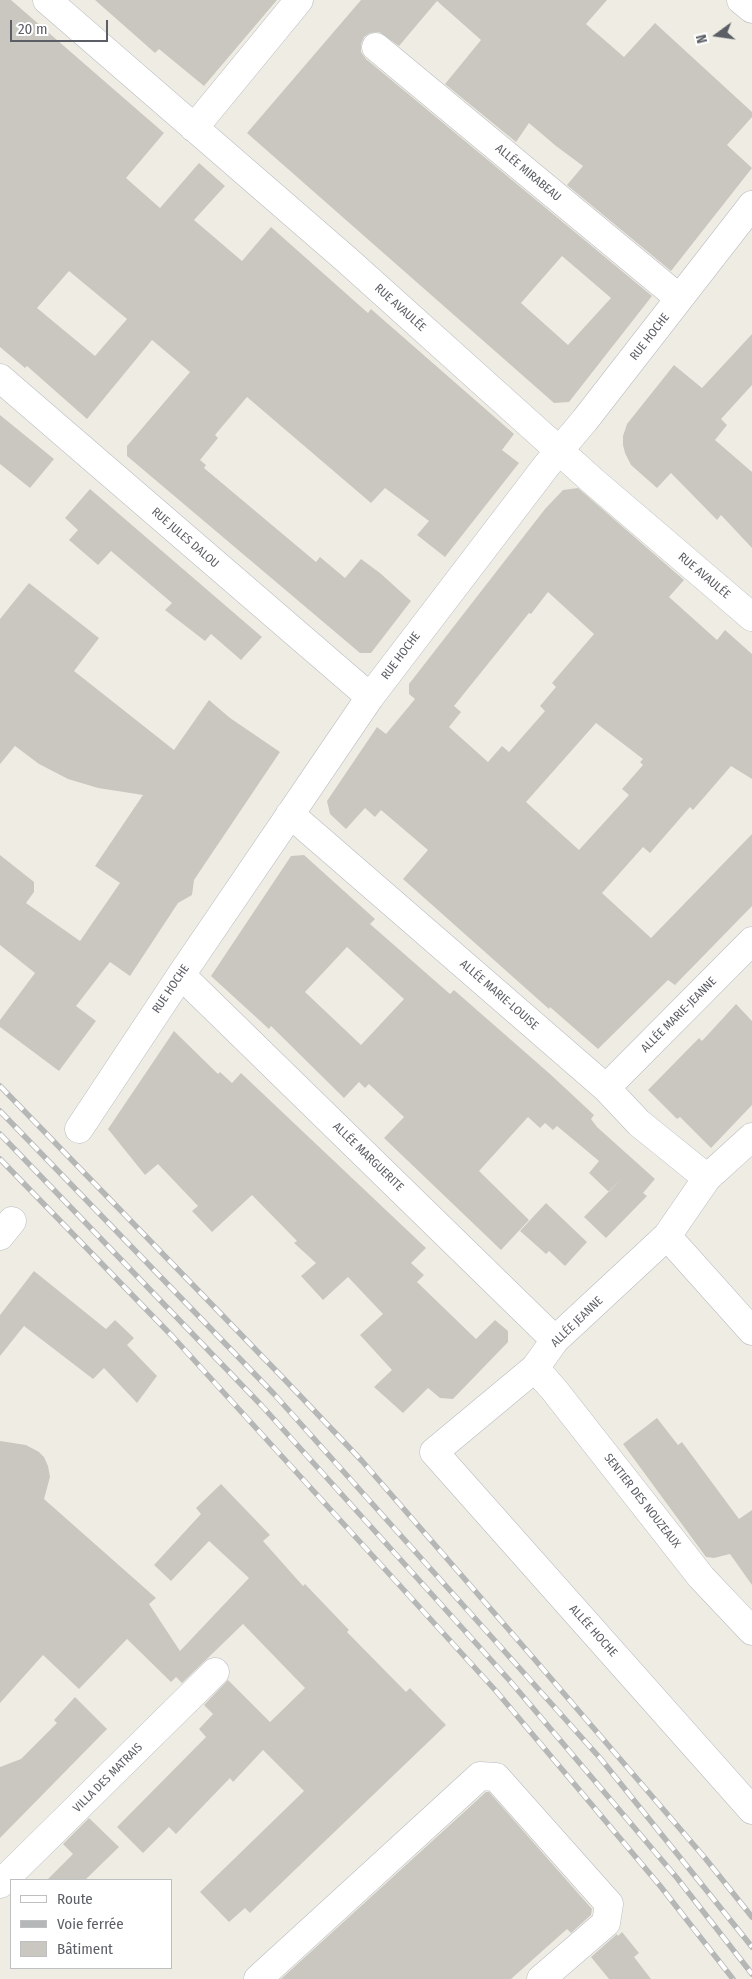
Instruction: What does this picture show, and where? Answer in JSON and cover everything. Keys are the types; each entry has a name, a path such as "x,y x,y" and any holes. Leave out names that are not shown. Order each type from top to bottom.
{"street":[{"name":"RUE AVAULÉE","path":"47,0 346,260 560,452 752,617"},
{"path":"194,128 300,0"},
{"path":"741,0 752,9"},
{"name":"ALLÉE MIRABEAU","path":"376,47 679,298"},
{"name":"RUE HOCHE","path":"79,1129 180,975 370,697 542,472 560,452 752,204"},
{"name":"RUE JULES DALOU","path":"0,378 370,697"},
{"name":"ALLÉE MARIE-LOUISE","path":"290,814 606,1088 639,1123 707,1178"},
{"name":"ALLÉE MARIE-JEANNE","path":"606,1088 752,941"},
{"name":"ALLÉE MARGUERITE","path":"180,975 556,1340"},
{"name":"ALLÉE JEANNE","path":"434,1452 535,1368 556,1340 667,1236 707,1178 752,1137"},
{"path":"667,1236 752,1331"},
{"name":"SENTIER DES NOUZEAUX","path":"535,1368 701,1577 752,1631"},
{"name":"ALLÉE HOCHE","path":"434,1452 752,1810"},
{"name":"VILLA DES MATRAIS","path":"0,1884 215,1672"},
{"path":"258,1979 480,1776 496,1777 610,1904 606,1923 541,1979"}],"building":[{"path":"0,0 11,0 164,133 126,178 160,208 199,163 225,186 194,220 242,261 271,227 368,313 371,309 514,434 502,450 519,463 445,557 417,535 429,521 385,488 371,503 247,397 215,435 218,438 200,460 206,465 204,468 316,562 320,557 345,578 361,559 380,573 411,601 371,653 360,653 127,456 127,446 190,372 152,340 87,419 27,366 25,368 0,347","holes":["69,271 127,319 95,356 37,308"]},
{"path":"95,0 277,0 204,86 159,49 155,53"},
{"path":"361,0 607,0 586,24 624,57 655,23 752,112 752,117 727,145 752,168 671,271 567,185 583,166 529,123 516,142 445,84 481,40 437,1 399,46 379,32 370,33 364,37 361,44 361,52 366,59 652,296 569,402 554,403 247,133","holes":["562,256 611,298 568,345 521,303"]},
{"path":"752,334 752,385 721,419 727,425 715,440 752,472 752,548 721,515 717,520 671,473 657,488 631,465 625,453 623,436 627,424 674,365 702,388"},
{"path":"0,415 54,459 30,488 0,464"},
{"path":"578,488 684,580 669,597 717,640 725,630 752,654 752,779 731,766 693,810 690,807 650,853 643,847 602,893 651,938 752,834 752,906 675,985 668,980 598,1049 550,1007 549,1009 403,879 428,850 381,810 375,817 365,808 346,829 330,814 327,801 377,727 386,734 415,699 409,694 409,684 545,509 563,490","holes":["548,592 594,634 552,683 556,687 540,706 545,711 509,752 502,746 488,762 449,727 461,712 454,706","596,723 643,759 640,762 643,765 622,789 629,795 579,850 526,802"]},
{"path":"90,489 262,637 241,660 211,634 205,641 165,610 172,603 111,551 98,565 69,540 78,530 65,518"},
{"path":"29,583 99,638 74,671 174,750 209,700 230,718 280,752 194,880 192,895 178,903 130,976 110,962 76,1006 96,1021 59,1071 0,1027 0,1020 35,973 0,945 0,855 34,882 34,892 26,903 80,941 120,883 95,866 143,795 98,788 68,779 39,764 15,746 0,764 0,619"},
{"path":"304,855 375,919 370,924 450,994 454,990 550,1074 594,1115 591,1119 597,1127 655,1179 643,1193 647,1196 606,1238 584,1217 609,1192 589,1173 599,1161 557,1126 553,1130 545,1123 540,1128 528,1117 479,1171 529,1220 501,1250 384,1138 404,1117 369,1084 365,1088 359,1082 344,1098 271,1026 269,1029 211,976 291,856","holes":["347,947 404,999 361,1045 305,992"]},
{"path":"736,1004 752,1021 752,1105 711,1148 680,1117 677,1119 648,1090 699,1038 702,1041"},
{"path":"174,1031 218,1074 220,1072 232,1083 241,1073 426,1248 411,1263 424,1275 417,1282 476,1339 495,1320 508,1331 508,1342 453,1399 440,1398 428,1388 403,1413 374,1387 392,1370 360,1335 383,1314 348,1277 323,1300 301,1276 316,1263 294,1243 297,1241 252,1195 212,1232 192,1211 198,1206 158,1164 145,1175 108,1129"},
{"path":"546,1203 587,1242 565,1266 549,1251 546,1254 520,1231"},
{"path":"34,1271 106,1329 115,1320 134,1338 127,1345 157,1376 137,1403 104,1368 93,1379 24,1326 0,1356 0,1315"},
{"path":"657,1418 678,1445 682,1442 739,1519 752,1510 752,1585 730,1554 714,1558 706,1557 623,1444"},
{"path":"0,1441 26,1445 44,1457 50,1477 44,1499 156,1598 149,1604 180,1651 249,1578 209,1541 171,1581 154,1565 201,1514 196,1508 221,1484 270,1535 263,1541 303,1586 305,1584 349,1630 347,1632 406,1692 410,1688 446,1725 250,1913 245,1908 229,1922 200,1892 304,1791 263,1750 233,1782 230,1778 176,1834 169,1827 143,1853 117,1827 206,1737 199,1729 213,1714 204,1705 228,1680 270,1722 305,1688 243,1624 182,1683 176,1677 171,1682 127,1639 79,1689 43,1655 0,1703"},
{"path":"75,1697 107,1729 0,1838 0,1767 21,1759 57,1723 54,1720"},
{"path":"486,1792 489,1792 592,1909 591,1915 571,1933 567,1929 511,1979 281,1979"},
{"path":"89,1818 119,1847 86,1879 48,1879 73,1854 63,1844"},
{"path":"622,1932 639,1953 634,1957 651,1979 609,1979 591,1957 617,1934 618,1936"}],"railway":[{"path":"0,1086 362,1461 705,1858 752,1917"},
{"path":"0,1111 274,1394 600,1758 752,1947"},
{"path":"0,1134 262,1406 510,1681 677,1878 752,1974"},
{"path":"0,1159 173,1337 496,1691 661,1887 733,1979"}]}
